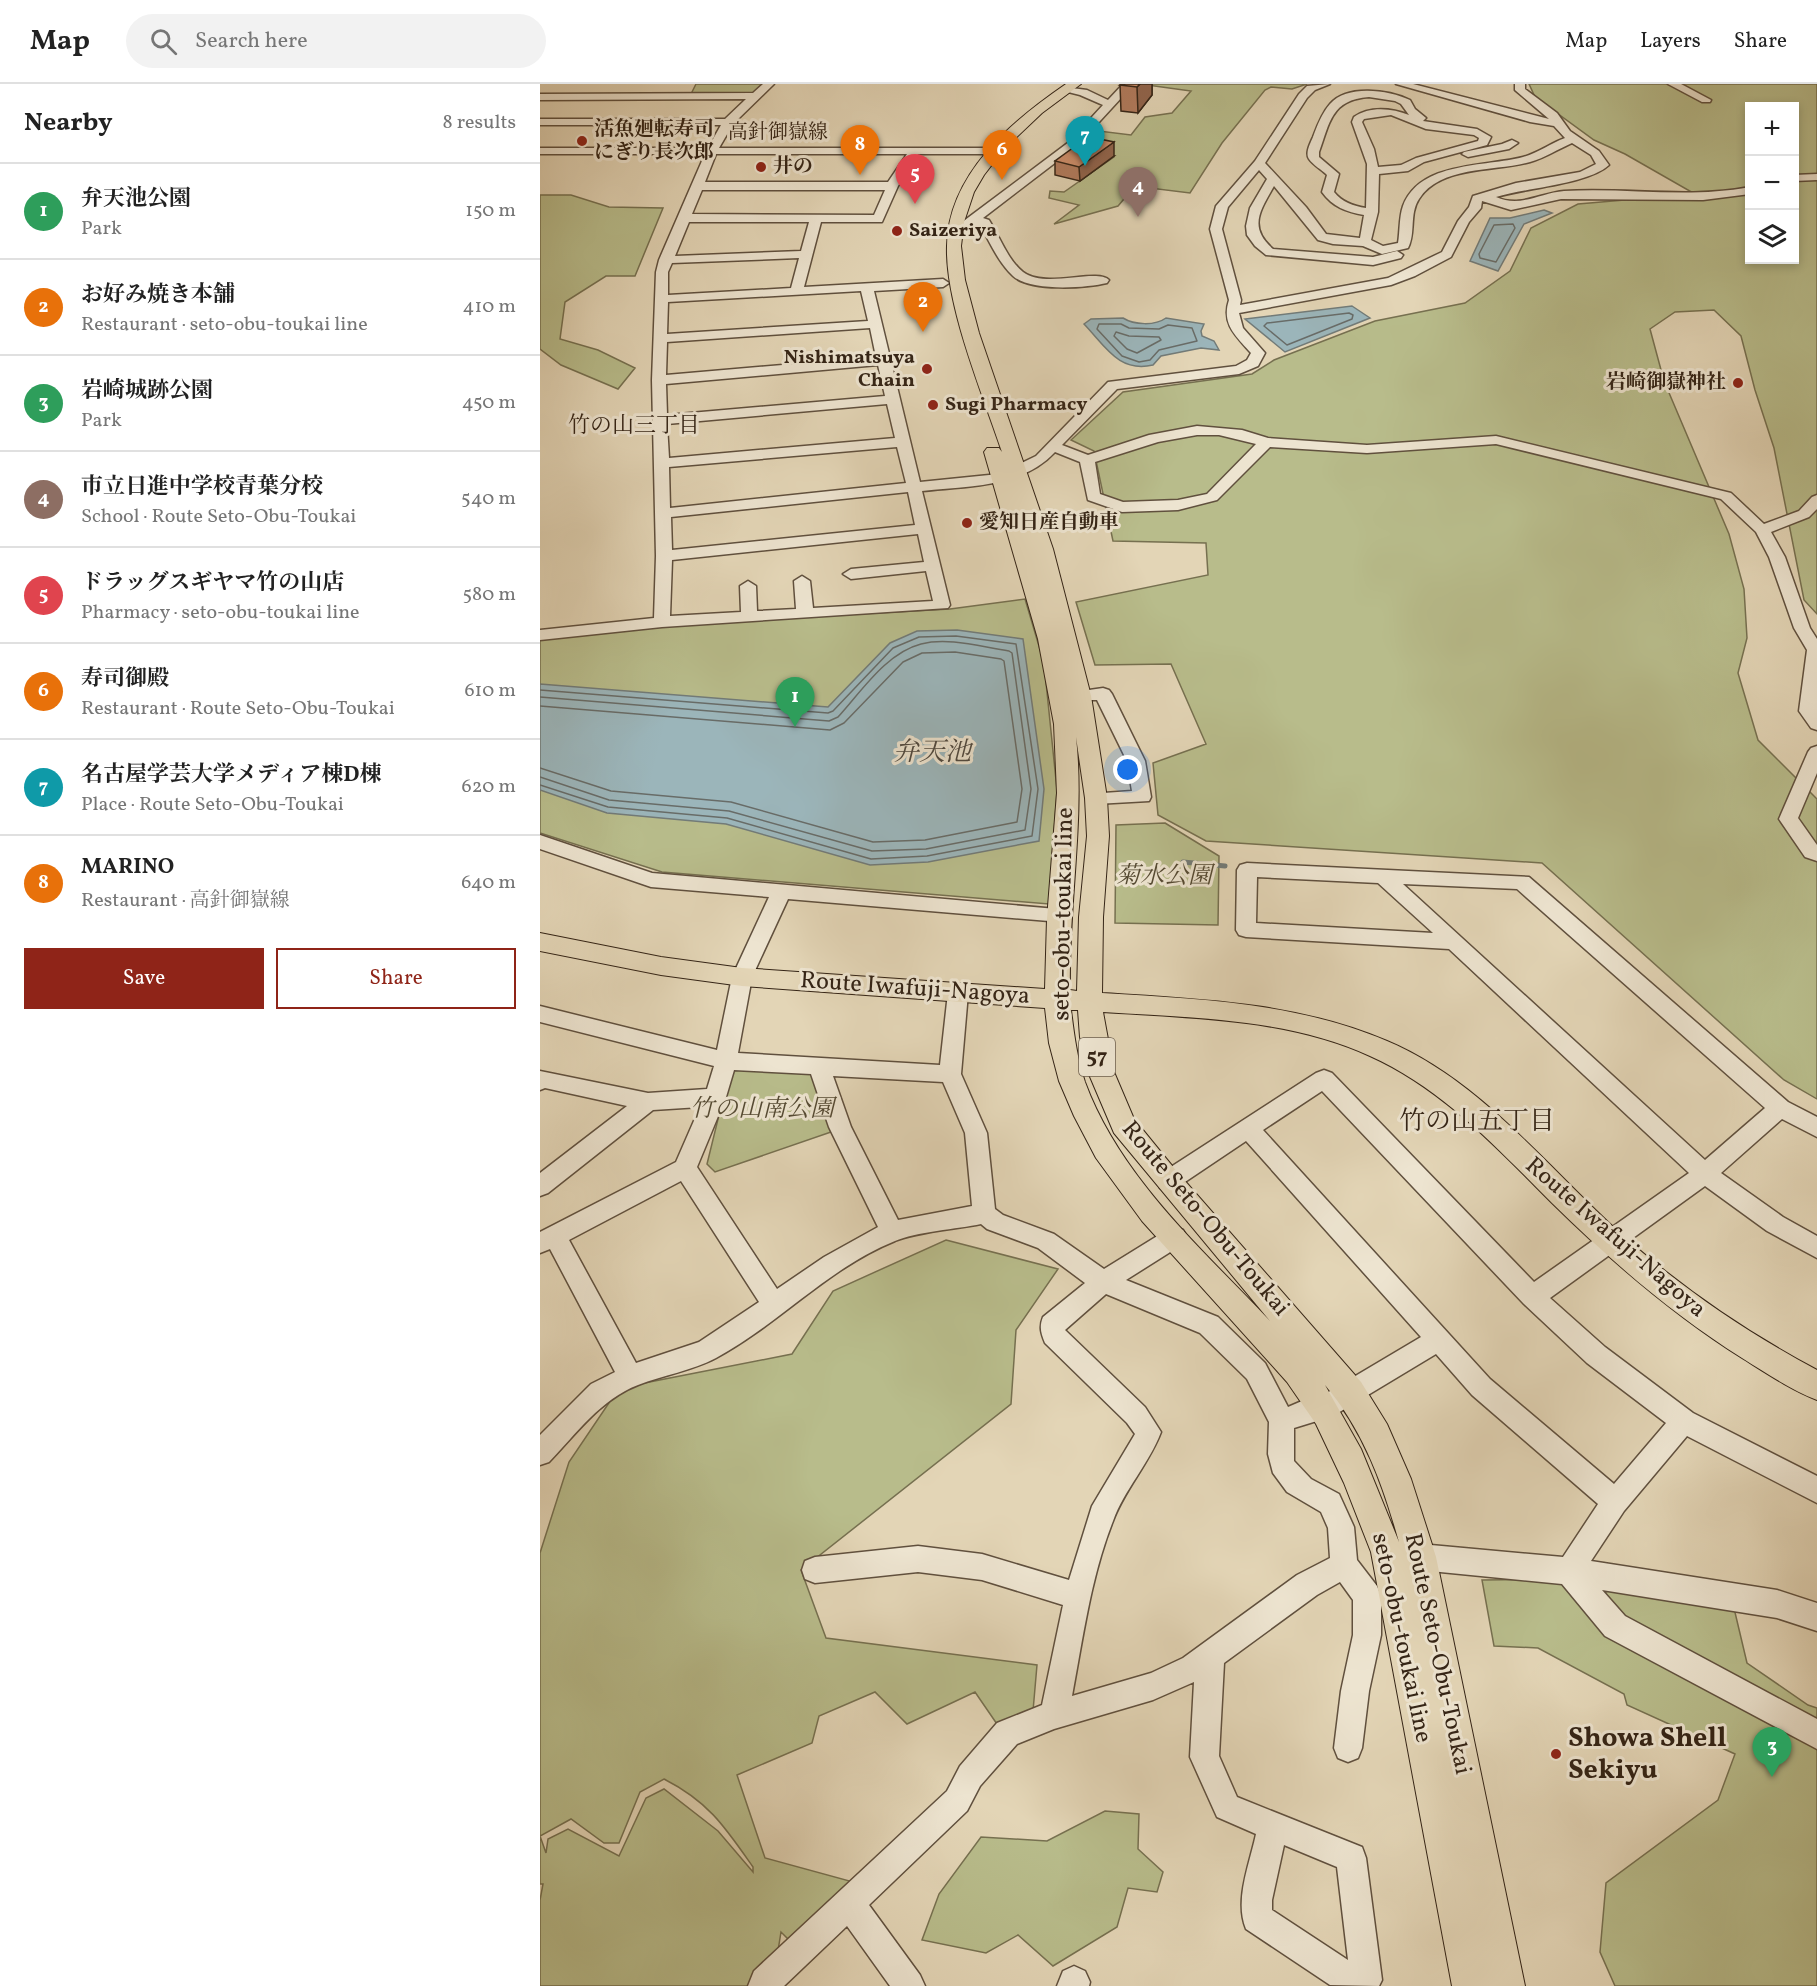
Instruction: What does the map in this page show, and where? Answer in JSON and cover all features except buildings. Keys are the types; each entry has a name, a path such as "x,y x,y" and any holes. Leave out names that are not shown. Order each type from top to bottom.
{"main road":[{"name":"seto-obu-toukai line","path":"1068,86 1026,108 988,151 966,171 944,222 940,248 943,283 976,401 1010,475 1055,669 1066,742 1067,820 1057,999 1061,1035 1071,1080 1098,1140 1131,1186 1175,1237 1298,1371 1324,1408 1368,1502 1387,1552 1471,1986"},
{"name":"Route Seto-Obu-Toukai","path":"988,151 967,192 965,224 954,246 957,280 1010,475 1046,560 1081,696 1096,798 1098,836 1091,917 1089,1000 1093,1037 1101,1072 1123,1125 1168,1181 1350,1392 1376,1434 1400,1490 1420,1557 1506,1986"},
{"name":"Route Iwafuji-Nagoya","path":"540,942 661,966 742,977 1241,1012 1301,1023 1363,1042 1419,1070 1474,1112 1611,1242 1673,1296 1758,1354 1817,1386"}],"street":[{"path":"685,97 691,84"},
{"path":"662,622 664,556 659,339 662,272 665,260 712,151 728,122 769,84"},
{"path":"965,224 1072,144 1129,84"},
{"path":"662,513 916,488 1010,475 1041,459 1113,385 1239,370 1253,363 1258,354 1232,324 1231,311 1235,300 1216,229 1222,206 1258,163 1303,96 1311,88 1325,84"},
{"path":"1401,84 1534,120 1557,123"},
{"path":"1231,311 1391,281 1447,254 1464,221 1475,208 1477,199 1516,187 1582,175 1604,165 1595,153 1557,123 1553,115 1520,90 1519,84"},
{"path":"1673,84 1706,100"},
{"path":"1068,86 1109,104"},
{"path":"1372,212 1351,210 1331,197 1328,192 1333,174 1314,158 1313,152 1335,104 1342,99 1358,95 1387,95 1406,102 1418,117 1446,129"},
{"path":"540,97 754,96"},
{"path":"1365,242 1372,212 1373,170 1370,154 1357,122 1359,117 1392,112 1426,126 1476,132 1485,137 1484,143 1420,160 1412,166"},
{"path":"540,122 728,122"},
{"path":"1258,163 1302,210 1316,232 1322,237 1365,242 1382,250 1404,245 1410,203 1417,191 1429,183 1457,172 1546,154 1559,142 1575,138"},
{"path":"1373,170 1392,171 1491,151 1512,143"},
{"path":"684,218 879,219 892,186 915,150"},
{"name":"高針御嶽線","path":"540,151 988,151"},
{"path":"1273,178 1253,215 1251,229 1256,242 1270,252 1373,261 1395,256 1410,248 1417,236 1422,201 1443,178 1457,172"},
{"path":"1799,178 1817,177"},
{"path":"698,186 892,186"},
{"path":"1485,196 1510,206 1559,195 1601,194 1694,198 1745,191"},
{"path":"796,293 816,219"},
{"path":"965,224 986,223 1002,254 1020,277 1037,282 1103,280"},
{"path":"665,260 807,254"},
{"path":"661,299 943,283"},
{"path":"540,635 662,622 942,605 867,288"},
{"path":"659,339 876,324"},
{"path":"659,380 884,360"},
{"path":"661,420 894,399"},
{"path":"1053,446 1087,460 1171,434 1211,428 1246,434 1266,442 1367,449 1496,440 1726,496 1762,530 1777,557 1802,628 1815,650 1808,711 1817,724"},
{"path":"661,464 903,442"},
{"path":"1087,460 1093,497 1122,507 1178,505 1212,497 1266,442"},
{"path":"1762,530 1804,514 1817,500"},
{"path":"664,556 924,529"},
{"path":"851,574 932,566"},
{"path":"802,581 805,614"},
{"path":"748,586 749,618"},
{"path":"1081,696 1102,694 1136,761 1142,797 1096,798"},
{"path":"1817,752 1788,819 1812,852 1817,854"},
{"path":"540,842 651,880 1061,915"},
{"path":"1452,942 1246,930 1247,870 1522,882 1780,1108 1817,1128"},
{"path":"1383,876 1705,1174 1775,1224 1817,1248"},
{"path":"630,1376 547,1239 685,1168 715,1097 726,1061 742,977 781,892"},
{"path":"958,993 950,1074 976,1133 984,1214"},
{"path":"540,1014 726,1061 950,1074"},
{"path":"819,1067 840,1126 892,1231"},
{"path":"540,1082 543,1079 648,1102 715,1097"},
{"path":"1168,1181 1324,1079 1532,1297 1596,1355 1684,1421 1817,1490"},
{"path":"540,1186 648,1102"},
{"path":"1532,1297 1705,1174 1780,1108"},
{"path":"1249,1129 1481,1387 1615,1502"},
{"path":"685,1168 774,1304"},
{"path":"540,1453 600,1392 630,1376 706,1351 760,1317 774,1304 832,1264 892,1231 984,1214 995,1222 1046,1241 1103,1282 1209,1325 1256,1371 1282,1421 1282,1463 1294,1480 1312,1494 1330,1503 1341,1527 1344,1565 1366,1596 1366,1635 1355,1691 1348,1749"},
{"path":"1054,1715 1078,1596 1101,1515 1148,1432 1136,1415 1054,1335 1052,1325 1103,1282 1175,1237"},
{"path":"1282,1421 1309,1410 1324,1408 1438,1340"},
{"path":"1569,1571 1615,1502 1684,1421"},
{"path":"1420,1557 1569,1571 1777,1604 1817,1617"},
{"path":"815,1570 918,1559 982,1567 1078,1596"},
{"path":"764,1986 765,1982 848,1902 957,1801 970,1776 1007,1733 1054,1715 1153,1686 1193,1668 1307,1585 1344,1565"},
{"path":"1569,1571 1615,1626 1817,1735"},
{"path":"1209,1656 1204,1757 1227,1807 1351,1858 1366,1980 1341,1974 1257,1918 1257,1900 1273,1826"},
{"path":"848,1902 909,1986"}],"green space":[{"path":"696,84 764,84 751,95 691,94"},
{"path":"1140,84 1307,84 1292,89 1271,87 1265,90 1222,143 1190,193 1142,187 1137,194 1129,193 1118,206 1054,224 1079,205 1049,198 1050,191 1064,192 1114,157 1093,148 1099,131 1131,135 1145,117 1172,113 1191,91"},
{"path":"1529,84 1817,84 1817,614 1804,600 1774,448 1755,390 1741,336 1714,310 1675,312 1650,329 1664,381 1729,534 1744,589 1747,638 1738,673 1758,740 1817,799 1817,1099 1784,1080 1542,863 1206,841 1158,815 1153,763 1206,744 1171,664 1095,665 1076,602 1208,575 1206,543 1113,541 1094,451 1071,440 1123,392 1252,374 1274,360 1375,321 1465,303 1510,271 1531,228 1578,204 1695,194 1625,154 1594,140 1535,97"},
{"path":"540,195 571,195 609,207 663,208 635,276 606,276 565,302 560,339 598,350 635,368 618,389 561,365 540,349"},
{"name":"弁天池","path":"1025,599 1044,663 1057,790 1049,904 662,872 540,833 540,638 657,625 950,609"},
{"name":"菊水公園","path":"1165,823 1219,856 1218,925 1115,923 1116,825"},
{"name":"竹の山南公園","path":"731,1066 813,1071 831,1132 715,1172 707,1164"},
{"path":"946,1240 1058,1269 1016,1330 1011,1404 801,1570 826,1638 1037,1665 1033,1711 999,1727 975,1692 907,1724 875,1692 819,1716 812,1743 737,1775 765,1858 857,1883 791,1942 781,1932 776,1963 751,1986 540,1986 540,1900 543,1884 540,1884 540,1836 540,1553 569,1462 619,1388 792,1354 833,1291","holes":["664,1779 705,1806 734,1840 753,1867 753,1872 718,1831 664,1789 646,1798 619,1856 568,1829 548,1839 546,1853 540,1836 571,1819 604,1843 619,1843 640,1792"]},
{"path":"1577,1579 1733,1604 1747,1663 1808,1705 1817,1708 1817,1986 1615,1986 1600,1952 1606,1883 1718,1800 1735,1754 1627,1705 1624,1694 1538,1648 1494,1646 1482,1580"},
{"path":"1105,1811 1139,1814 1138,1849 1163,1872 1157,1892 1128,1888 1117,1927 1053,1966 1018,1935 986,1953 922,1940 939,1894 981,1837 1047,1841"}],"water":[{"path":"1544,210 1552,213 1524,224 1498,271 1470,261 1490,218 1510,218"},
{"path":"1352,306 1370,318 1285,352 1245,319"},
{"path":"1123,318 1139,323 1156,322 1166,318 1204,324 1201,331 1202,336 1214,341 1219,350 1201,348 1161,356 1153,365 1141,366 1122,362 1084,324 1091,319"},
{"name":"弁天池","path":"957,630 1023,639 1044,789 1039,841 928,862 870,865 726,824 607,813 540,790 540,684 828,707 890,643 917,631"}],"waterway":[{"path":"1183,862 1225,866"}],"place":[{"name":"活魚廻転寿司 にぎり長次郎","path":"582,141"},
{"name":"名古屋学芸大学メディア棟D棟","path":"1085,166"},
{"name":"井の","path":"761,167"},
{"name":"MARINO","path":"860,175"},
{"name":"寿司御殿","path":"1002,180"},
{"name":"ドラッグスギヤマ竹の山店","path":"915,204"},
{"name":"市立日進中学校青葉分校","path":"1138,217"},
{"name":"Saizeriya","path":"897,231"},
{"name":"お好み焼き本舗","path":"923,332"},
{"name":"Nishimatsuya Chain","path":"927,369"},
{"name":"岩崎御嶽神社","path":"1738,383"},
{"name":"Sugi Pharmacy","path":"933,405"},
{"name":"愛知日産自動車","path":"967,523"},
{"name":"弁天池公園","path":"795,727"},
{"name":"Showa Shell Sekiyu","path":"1556,1754"},
{"name":"岩崎城跡公園","path":"1772,1777"}],"district":[{"name":"竹の山三丁目","path":"634,426"},
{"name":"竹の山五丁目","path":"1477,1122"}]}
